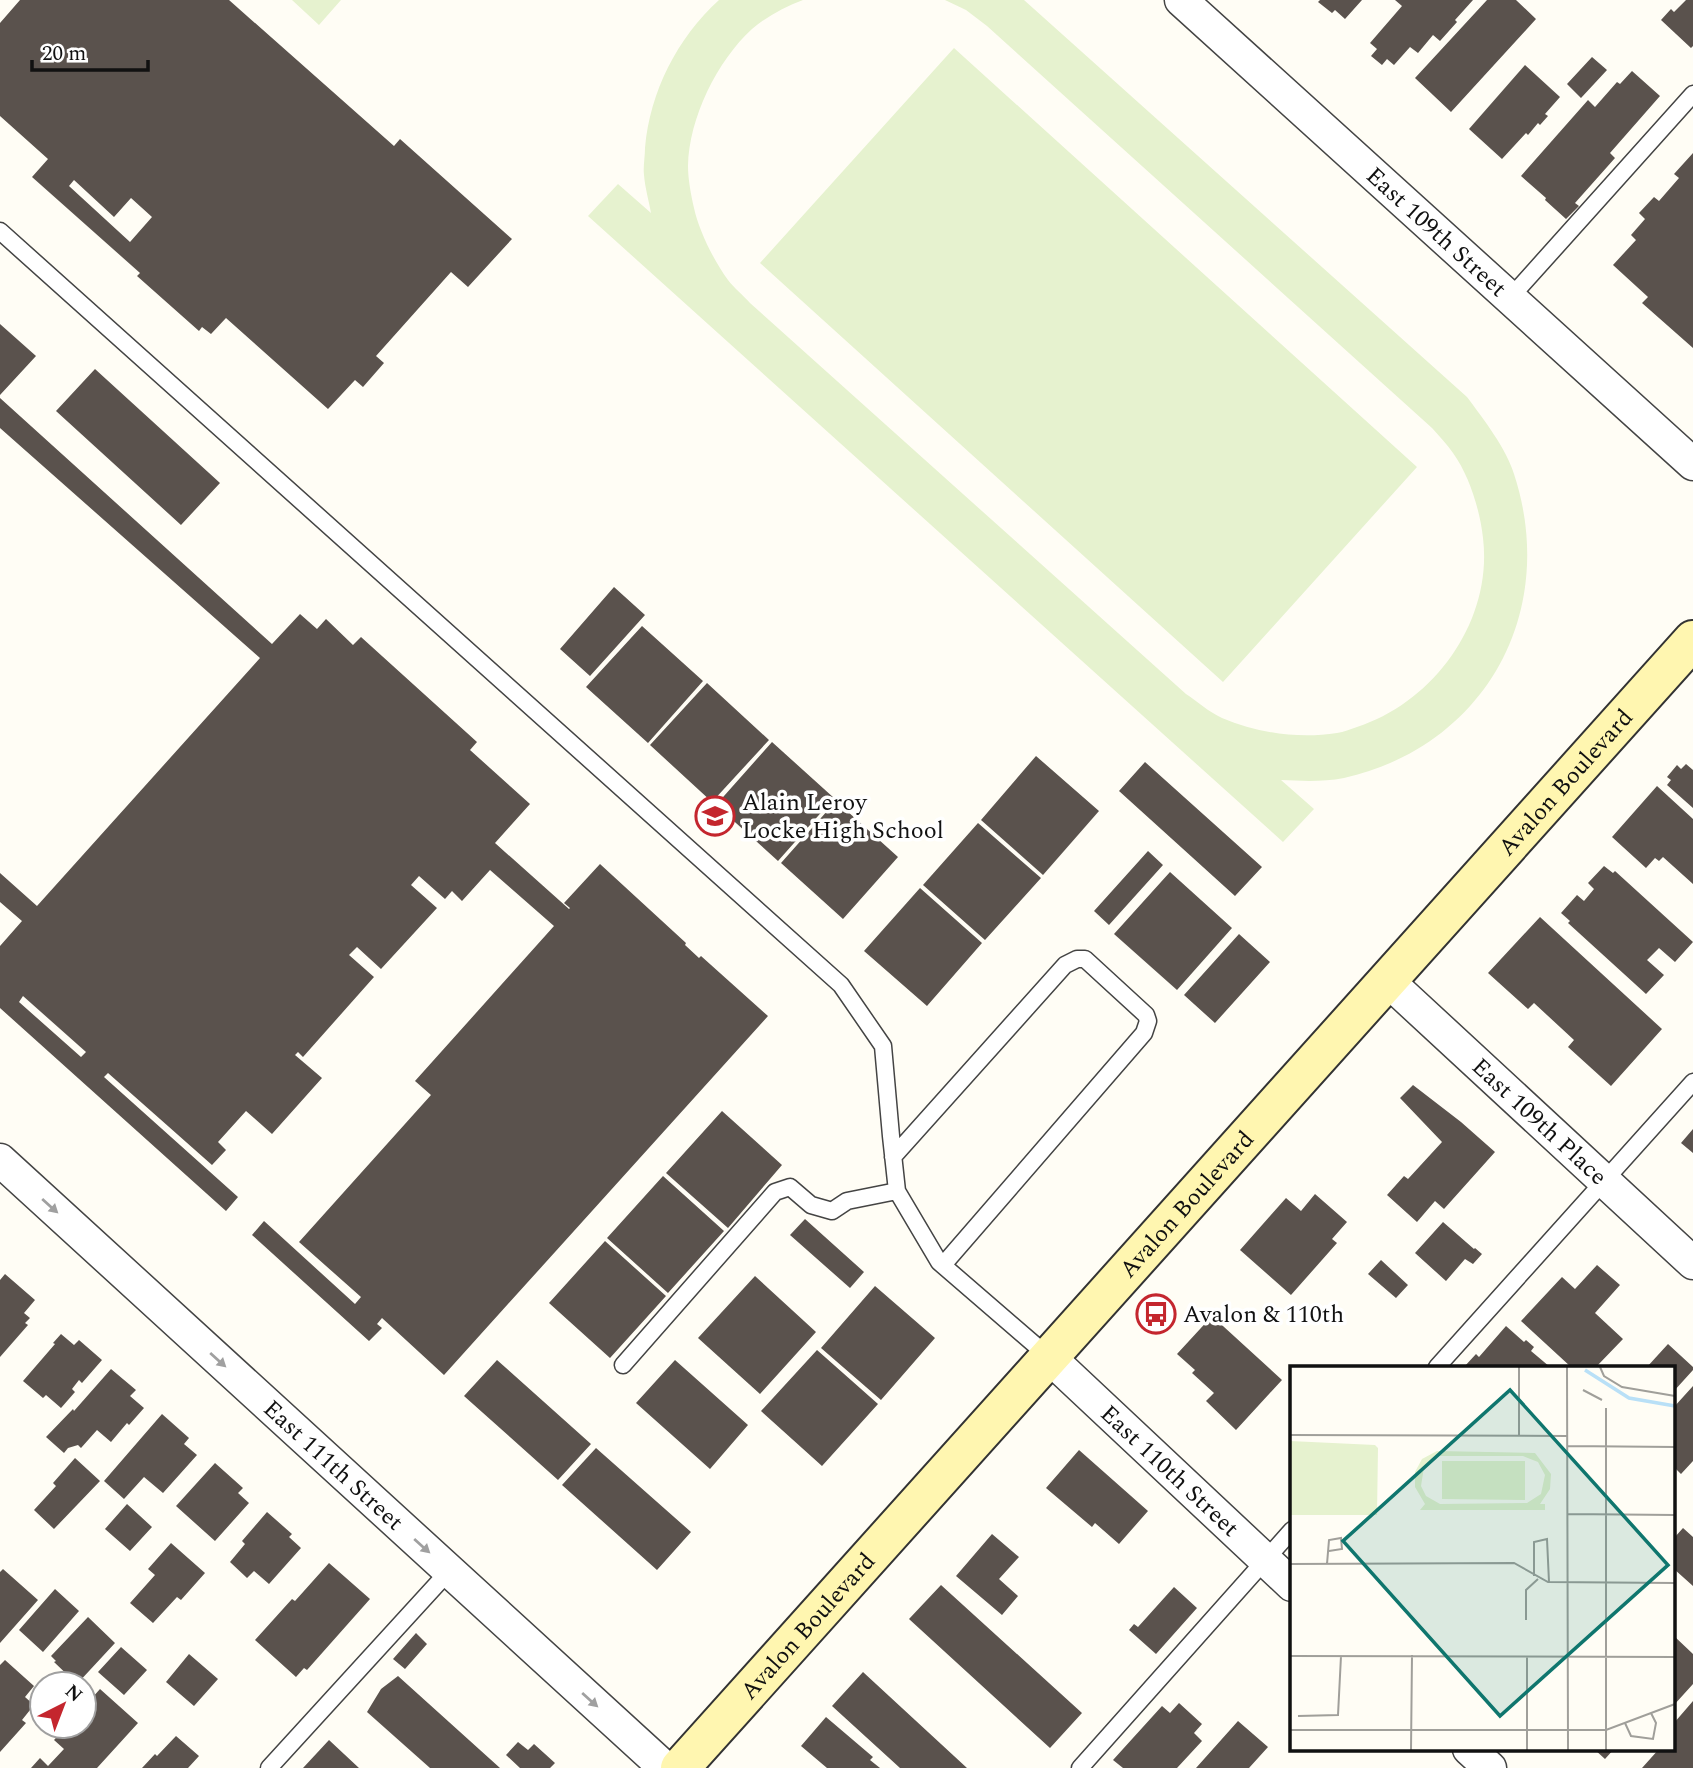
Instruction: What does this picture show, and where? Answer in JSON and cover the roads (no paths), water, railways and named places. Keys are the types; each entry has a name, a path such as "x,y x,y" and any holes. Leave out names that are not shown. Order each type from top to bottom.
{"main road":[{"name":"Avalon Boulevard","path":"680,1768 1693,640"}],"street":[{"name":"East 109th Street","path":"1181,0 1693,464"},
{"name":"East 109th Place","path":"1387,981 1693,1263"},
{"name":"East 111th Street","path":"0,1160 665,1768"},
{"name":"East 110th Street","path":"1049,1357 1290,1583"},
{"path":"1470,1750 1490,1768"}],"lane":[{"path":"1510,299 1693,94"},
{"path":"0,231 841,985 883,1046 897,1192 939,1262 1049,1357"},
{"path":"893,1157 1065,965 1085,959 1146,1015 1148,1021 1144,1033 943,1265"},
{"path":"1438,1366 1693,1082"},
{"path":"623,1365 775,1192 790,1187 811,1205 832,1211 847,1201 897,1192"},
{"path":"1080,1768 1290,1532"},
{"path":"269,1768 449,1571"}],"place":[{"name":"Alain Leroy Locke High School","path":"715,816"},
{"name":"Avalon & 110th","path":"1156,1314"}]}
